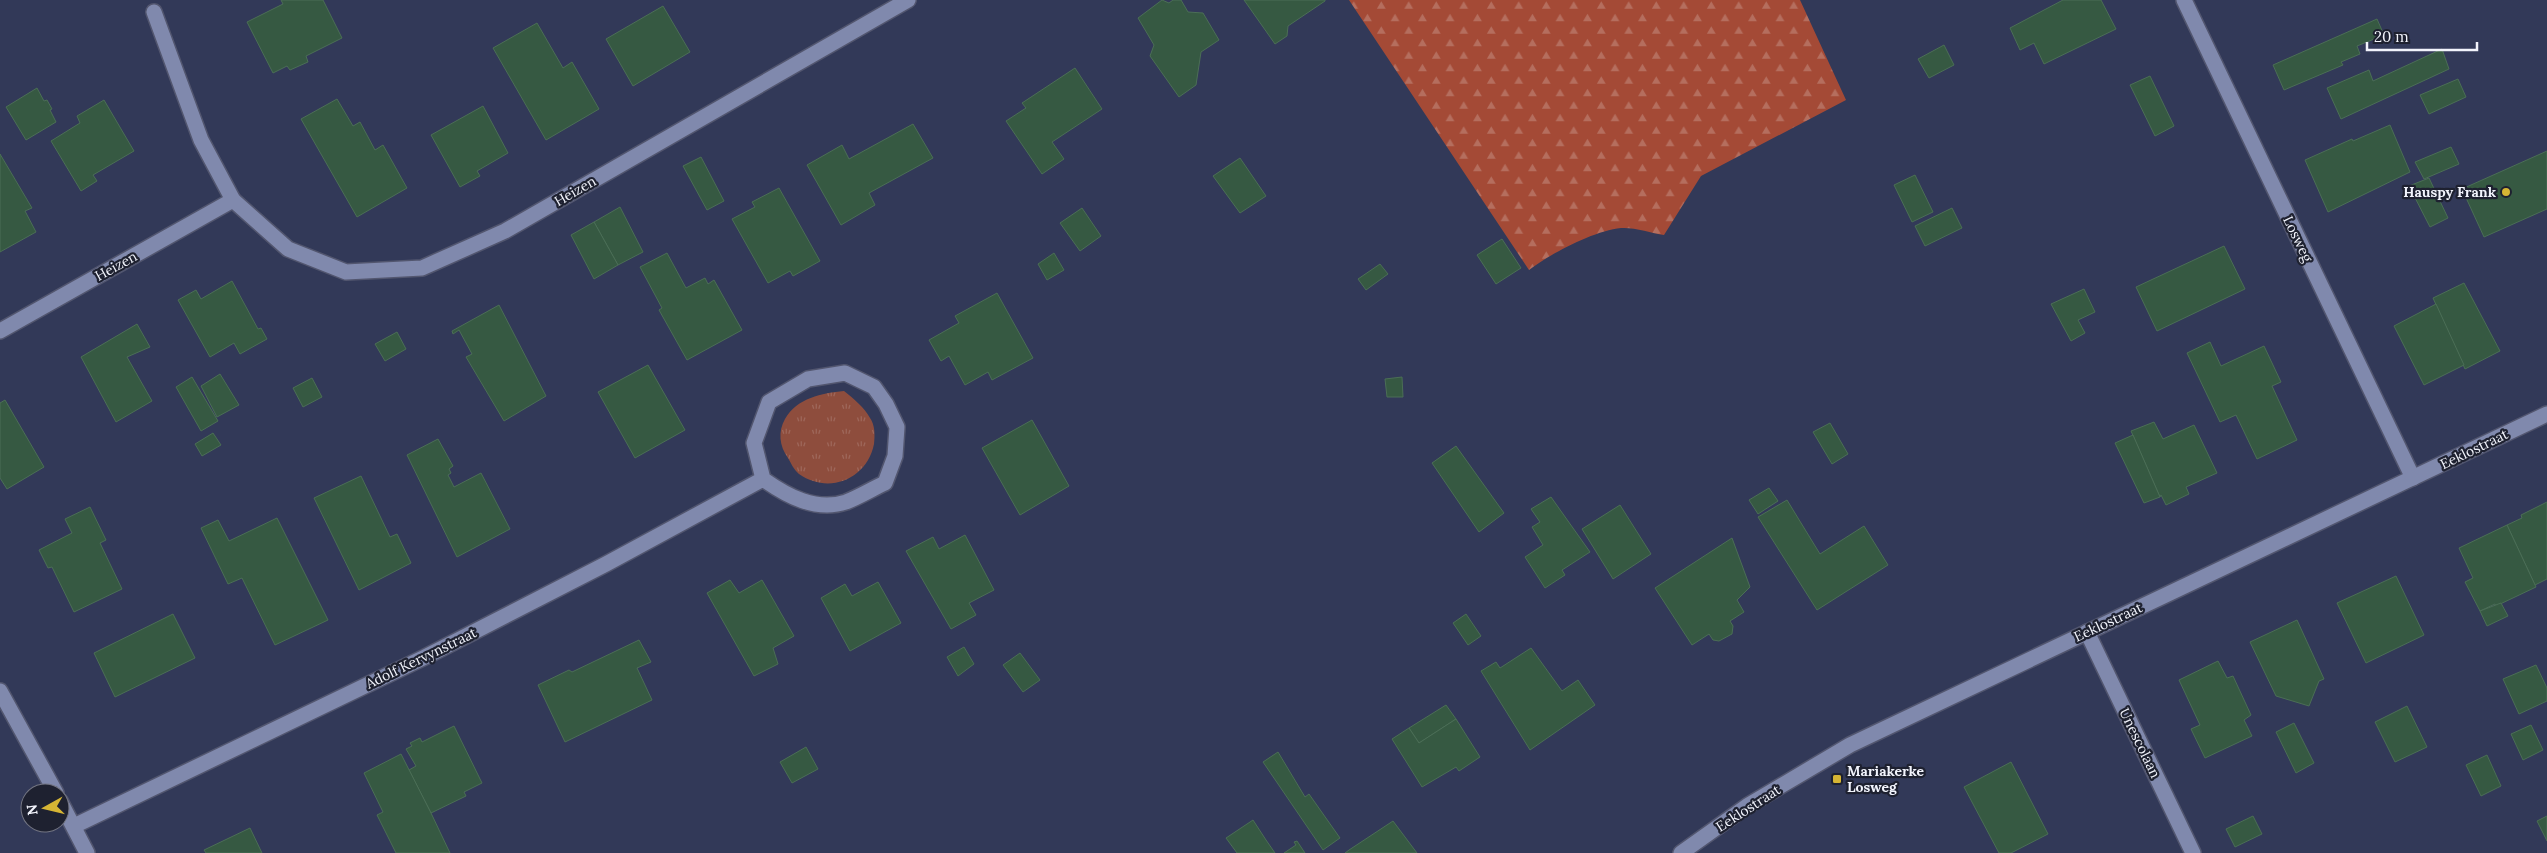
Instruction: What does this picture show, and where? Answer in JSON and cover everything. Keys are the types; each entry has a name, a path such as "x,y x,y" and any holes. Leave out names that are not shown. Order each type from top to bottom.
{"street":[{"name":"Heizen","path":"154,12 201,140 233,200 288,249 346,272 422,268 505,230 908,0"},
{"name":"Losweg","path":"2184,0 2413,478"},
{"name":"Heizen","path":"0,331 233,200"},
{"path":"845,373 874,387 886,404 897,427 895,456 885,483 845,502 816,504 787,496 763,479 754,443 769,402 808,379 845,373"},
{"name":"Eeklostraat","path":"1681,853 1747,806 1850,745 2547,414"},
{"name":"Adolf Kervynstraat","path":"74,826 425,657 606,564 763,479"},
{"name":"Unescolaan","path":"2087,632 2193,853"},
{"path":"0,691 51,783"},
{"path":"70,819 87,853"}],"green space":[{"path":"1349,0 1800,0 1846,100 1701,176 1664,235 1631,228 1610,230 1572,244 1529,270"},
{"path":"844,391 862,407 873,424 874,444 870,456 864,466 845,480 834,483 822,483 811,480 797,472 785,453 780,438 781,428 790,412 803,401 827,393"}],"building":[{"path":"281,0 323,0 342,38 306,56 308,62 290,70 287,66 273,73 247,22 283,4"},
{"path":"1162,0 1169,3 1173,0 1181,0 1188,12 1203,13 1219,40 1201,52 1196,85 1179,97 1150,56 1154,45 1138,18"},
{"path":"1244,0 1325,1 1288,26 1287,36 1275,44"},
{"path":"2063,0 2101,0 2116,29 2044,64 2034,43 2020,50 2010,28"},
{"path":"663,6 690,52 633,86 606,39"},
{"path":"2377,19 2384,35 2357,46 2360,54 2341,62 2343,65 2284,90 2273,65"},
{"path":"537,23 563,68 572,62 599,109 546,140 493,48"},
{"path":"1944,45 1954,65 1929,78 1918,59"},
{"path":"2442,49 2449,69 2341,119 2327,88 2369,70 2373,81"},
{"path":"1075,68 1102,109 1052,142 1064,159 1042,174 1006,121 1026,108 1022,103"},
{"path":"2150,76 2174,126 2155,136 2130,85"},
{"path":"2458,79 2466,97 2429,114 2420,95"},
{"path":"37,88 44,101 47,100 56,122 26,140 6,107"},
{"path":"337,99 353,126 360,122 375,150 383,145 407,188 357,217 301,119"},
{"path":"104,100 134,151 93,175 97,181 81,191 51,141 80,123 77,116"},
{"path":"483,106 508,153 477,171 480,176 460,187 431,135"},
{"path":"913,124 933,158 869,193 875,205 841,225 807,165 842,145 849,159"},
{"path":"2390,125 2410,172 2328,212 2305,160 2352,139 2353,141"},
{"path":"2451,147 2459,164 2424,179 2415,162"},
{"name":"Hauspy Frank","path":"2547,151 2547,209 2484,237 2462,189"},
{"path":"0,154 32,208 25,211 36,232 0,252"},
{"path":"701,157 724,201 707,210 683,166"},
{"path":"1240,158 1266,196 1240,213 1213,176"},
{"path":"1915,175 1933,212 1912,222 1894,185"},
{"path":"2429,178 2448,218 2430,227 2409,186"},
{"path":"779,188 820,261 793,276 790,271 768,283 732,219 755,207 752,202"},
{"path":"620,207 643,252 618,265 594,222"},
{"path":"1082,208 1101,236 1080,251 1060,223"},
{"path":"1952,208 1962,228 1925,246 1915,226"},
{"path":"594,222 618,265 594,279 571,235"},
{"path":"1502,239 1521,268 1496,284 1477,255"},
{"path":"2224,246 2245,289 2157,331 2136,287"},
{"path":"667,253 686,288 705,278 708,284 714,280 742,330 687,360 659,310 662,308 640,267"},
{"path":"1054,253 1064,270 1047,280 1038,264"},
{"path":"1380,264 1388,274 1366,290 1358,279"},
{"path":"232,281 258,329 261,328 267,339 240,354 234,343 210,357 178,300 196,290 201,299"},
{"path":"2464,283 2500,351 2465,369 2433,298"},
{"path":"2084,289 2095,312 2078,320 2085,333 2071,341 2051,304"},
{"path":"997,293 1033,358 992,380 988,372 965,385 949,356 941,361 929,340 959,323 955,316"},
{"path":"2436,304 2464,365 2424,385 2394,326"},
{"path":"499,305 546,396 504,421 466,357 472,354 459,330 453,334 452,331"},
{"path":"137,324 150,347 127,357 152,401 116,422 81,357"},
{"path":"397,332 406,349 385,361 375,344"},
{"path":"2210,342 2221,366 2264,346 2281,382 2272,386 2297,440 2257,459 2236,415 2220,422 2187,353"},
{"path":"648,365 685,430 635,458 598,392"},
{"path":"220,374 239,405 217,417 201,386"},
{"path":"192,377 218,421 201,431 176,387"},
{"path":"1402,377 1403,397 1387,397 1385,379"},
{"path":"312,378 322,397 303,407 293,388"},
{"path":"5,400 44,467 7,489 0,478 0,403"},
{"path":"1032,420 1069,486 1020,515 982,448"},
{"path":"2154,422 2163,439 2194,425 2217,473 2186,487 2189,494 2166,505 2161,495 2160,497 2131,431"},
{"path":"1830,423 1848,454 1832,464 1813,432"},
{"path":"213,433 221,445 202,456 195,444"},
{"path":"2133,435 2160,497 2144,503 2115,443"},
{"path":"438,439 453,466 449,469 451,473 448,475 454,487 481,473 510,529 457,557 407,455"},
{"path":"1456,446 1504,513 1479,532 1432,463"},
{"path":"361,476 390,537 397,534 411,563 359,590 314,498"},
{"path":"1769,488 1778,501 1758,514 1749,500"},
{"path":"1551,497 1590,552 1562,570 1565,575 1545,588 1525,557 1543,545 1532,527 1540,522 1531,509"},
{"path":"1787,500 1820,554 1864,526 1888,565 1817,610 1758,517"},
{"path":"2547,502 2547,579 2535,585 2507,525 2522,518 2521,515"},
{"path":"1620,505 1651,554 1613,579 1582,529"},
{"path":"90,507 106,540 100,543 122,589 74,612 52,567 48,568 39,550 72,533 65,519"},
{"path":"277,518 328,620 275,645 242,578 228,584 201,528 218,520 229,541"},
{"path":"2507,525 2536,587 2496,606 2495,604 2480,611 2465,582 2473,578 2459,548"},
{"path":"965,535 994,590 969,603 976,615 951,629 906,551 933,537 939,549"},
{"path":"1732,538 1750,587 1737,600 1744,612 1730,621 1733,626 1732,634 1719,641 1713,640 1709,634 1692,645 1655,588"},
{"path":"2396,576 2424,635 2366,663 2337,603"},
{"path":"730,580 739,593 762,580 794,636 773,648 778,664 754,676 707,593"},
{"path":"878,582 901,623 850,651 821,598 845,584 852,596"},
{"path":"2501,603 2508,616 2487,626 2480,611"},
{"path":"173,614 195,658 115,697 94,653"},
{"path":"1466,614 1481,636 1468,645 1453,623"},
{"path":"2297,620 2324,679 2319,681 2309,706 2276,696 2250,642"},
{"path":"639,640 651,662 637,668 652,700 565,742 538,685 569,670 572,672"},
{"path":"964,647 974,664 958,676 947,657"},
{"path":"1531,648 1562,691 1578,680 1595,705 1530,750 1481,671 1496,662 1500,668"},
{"path":"1020,653 1040,680 1023,692 1003,665"},
{"path":"2218,661 2227,678 2233,676 2251,715 2244,720 2252,736 2205,758 2191,729 2200,725 2179,680"},
{"path":"2536,665 2547,688 2547,701 2519,714 2503,679"},
{"path":"1446,705 1456,719 1419,743 1409,728"},
{"path":"2407,706 2427,747 2395,762 2375,722"},
{"path":"1456,719 1480,757 1459,771 1456,767 1422,787 1392,739 1409,728 1419,743"},
{"path":"2294,723 2314,763 2296,773 2276,732"},
{"path":"2531,725 2543,750 2523,760 2511,734"},
{"path":"454,726 482,783 464,792 466,796 431,813 409,770 416,766 406,749 412,746 410,743 420,738 422,742"},
{"path":"806,747 818,769 792,783 780,762"},
{"path":"1278,752 1305,797 1309,794 1340,838 1323,850 1263,762"},
{"path":"401,754 450,853 396,853 377,815 383,812 364,773"},
{"path":"2487,755 2501,786 2481,796 2466,765"},
{"path":"2011,762 2048,834 2011,853 1999,853 1964,787"},
{"path":"2253,816 2262,834 2235,847 2226,829"},
{"path":"2547,816 2547,841 2537,821"},
{"path":"1253,820 1275,853 1237,853 1226,838"},
{"path":"1393,821 1417,853 1345,853 1349,850"},
{"path":"250,828 262,853 206,853 204,850"},
{"path":"1297,841 1305,853 1284,853 1296,845 1294,842"}],"place":[{"name":"Hauspy Frank","path":"2506,192"},
{"name":"Mariakerke Losweg","path":"1837,779"}]}
